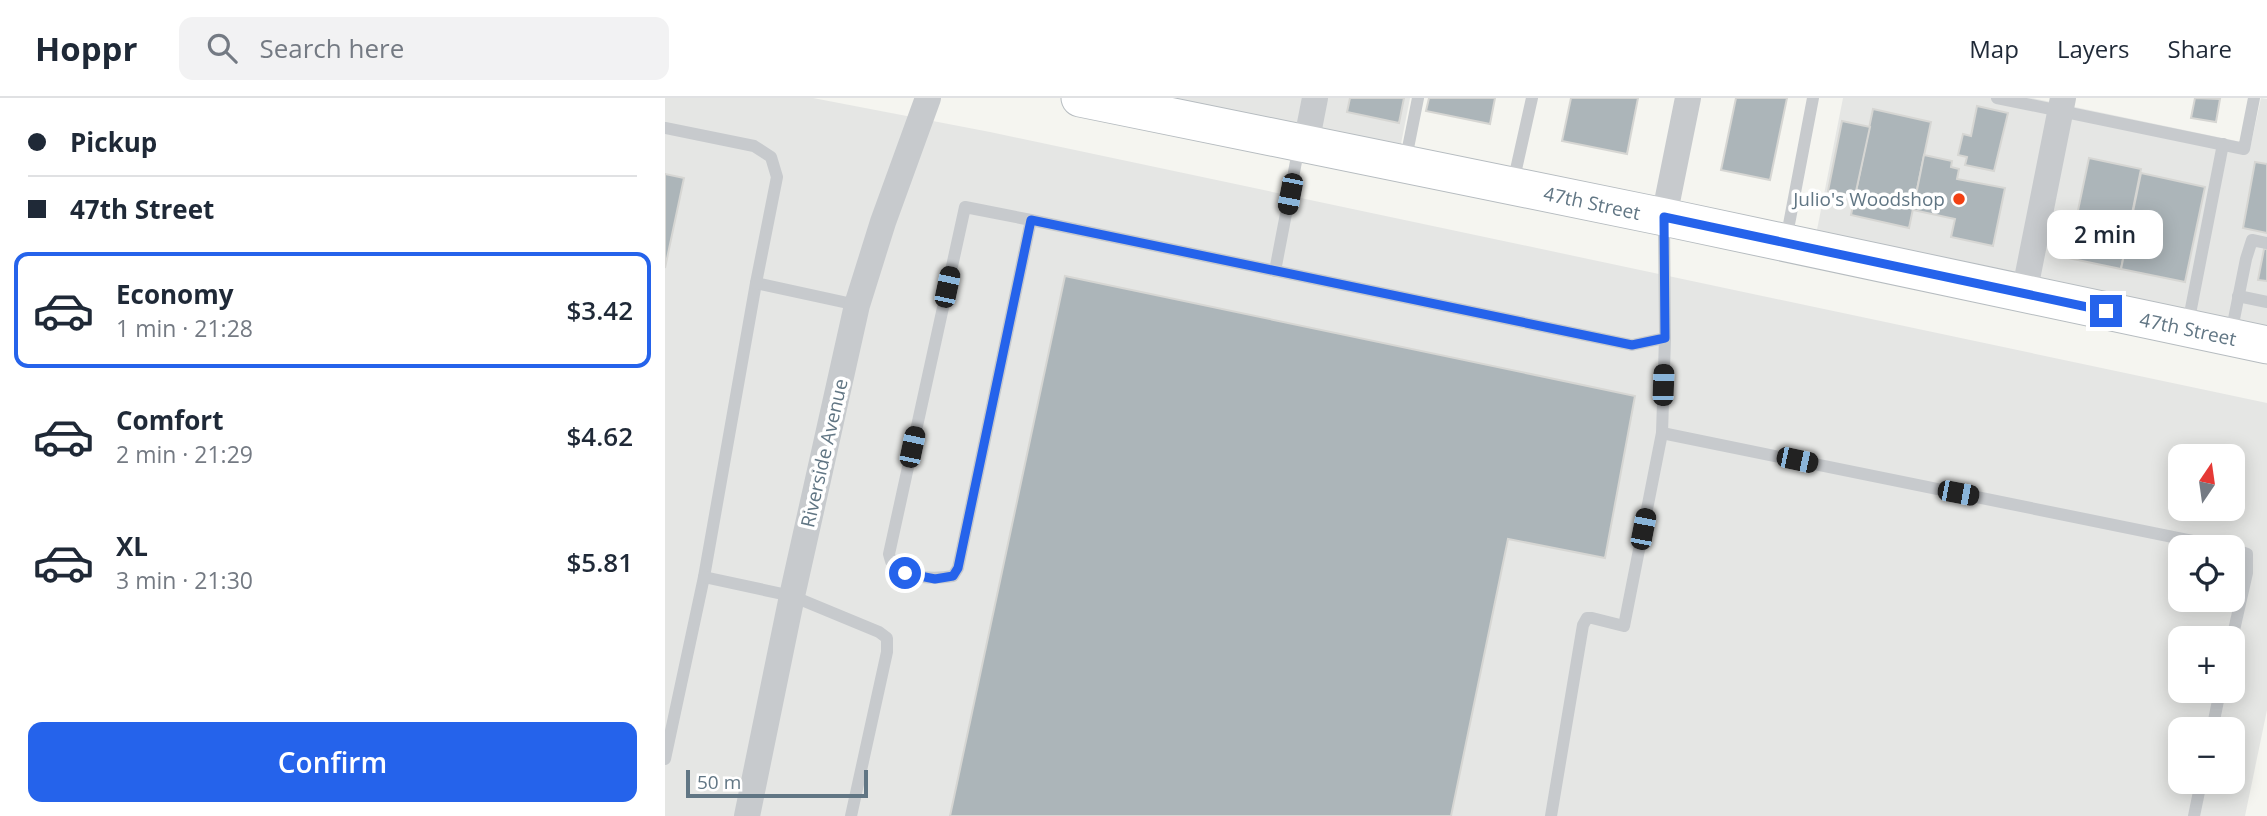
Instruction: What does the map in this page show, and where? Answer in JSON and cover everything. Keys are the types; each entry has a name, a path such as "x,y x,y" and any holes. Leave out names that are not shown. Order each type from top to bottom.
{"main road":[{"name":"47th Street","path":"1080,98 1664,217 2267,345"}],"street":[{"name":"Riverside Avenue","path":"747,816 792,596 857,305 883,222 928,98"},
{"path":"1303,143 1315,98"},
{"path":"1664,217 1688,98"},
{"path":"2024,294 2062,105"}],"lane":[{"path":"1405,164 1418,98"},
{"path":"1513,187 1532,98"},
{"path":"1786,243 1813,98"},
{"path":"1997,98 2062,105 2244,149 2253,103 2267,110"},
{"path":"665,128 754,146 771,157 778,177 756,284 704,577 665,760"},
{"path":"1275,271 1303,143"},
{"path":"2187,328 2223,144"},
{"path":"1031,220 958,568 953,576 935,579 905,573 893,565 889,554 964,207 1031,220 1632,345 1665,338"},
{"path":"1551,816 1583,625 1587,618 1592,618 1624,626 1662,433 1665,338 1664,217"},
{"path":"2230,338 2252,240 2267,243"},
{"path":"756,284 857,305"},
{"path":"2238,296 2267,302"},
{"path":"1662,433 2168,536"},
{"path":"2245,553 2245,582"},
{"path":"704,577 792,596 879,632 887,638 887,652 851,816"},
{"path":"2194,816 2199,794"}],"shaded area":[{"path":"665,98 813,98 990,132 2267,403 2267,710 2245,816 665,816"},
{"path":"1112,98 1410,98 1398,159"},
{"path":"1843,98 2032,98 2251,144 2261,98 2267,99 2267,339 1814,245"}],"building":[{"path":"1350,98 1404,98 1399,123 1347,112"},
{"path":"1429,98 1495,98 1490,124 1426,111"},
{"path":"1571,98 1638,98 1627,154 1562,141"},
{"path":"1736,98 1787,98 1770,180 1721,170"},
{"path":"2195,98 2220,99 2216,122 2191,118"},
{"path":"1977,106 2008,113 1994,171 1965,165 1967,157 1958,155 1963,134 1971,136"},
{"path":"1873,109 1931,122 1909,228 1851,215"},
{"path":"1842,121 1870,127 1855,196 1828,191"},
{"name":"Julio's Woodshop","path":"1924,155 1952,161 1951,167 1959,169 1957,179 2005,188 1993,246 1951,237 1955,219 1913,210"},
{"path":"2089,158 2141,169 2121,269 2068,258"},
{"path":"2255,162 2267,164 2267,233 2243,228"},
{"path":"2141,173 2205,187 2185,282 2121,269"},
{"path":"665,174 684,178 665,268"},
{"path":"2264,249 2267,249 2267,281 2258,280"},
{"path":"1065,276 1635,396 1605,558 1508,539 1451,816 950,816"}],"place":[{"name":"Julio's Woodshop","path":"1959,199"}],"route":[{"path":"905,573 935,579 953,576 958,568 1031,220 1632,345 1665,338 1664,217 2106,311"}]}
